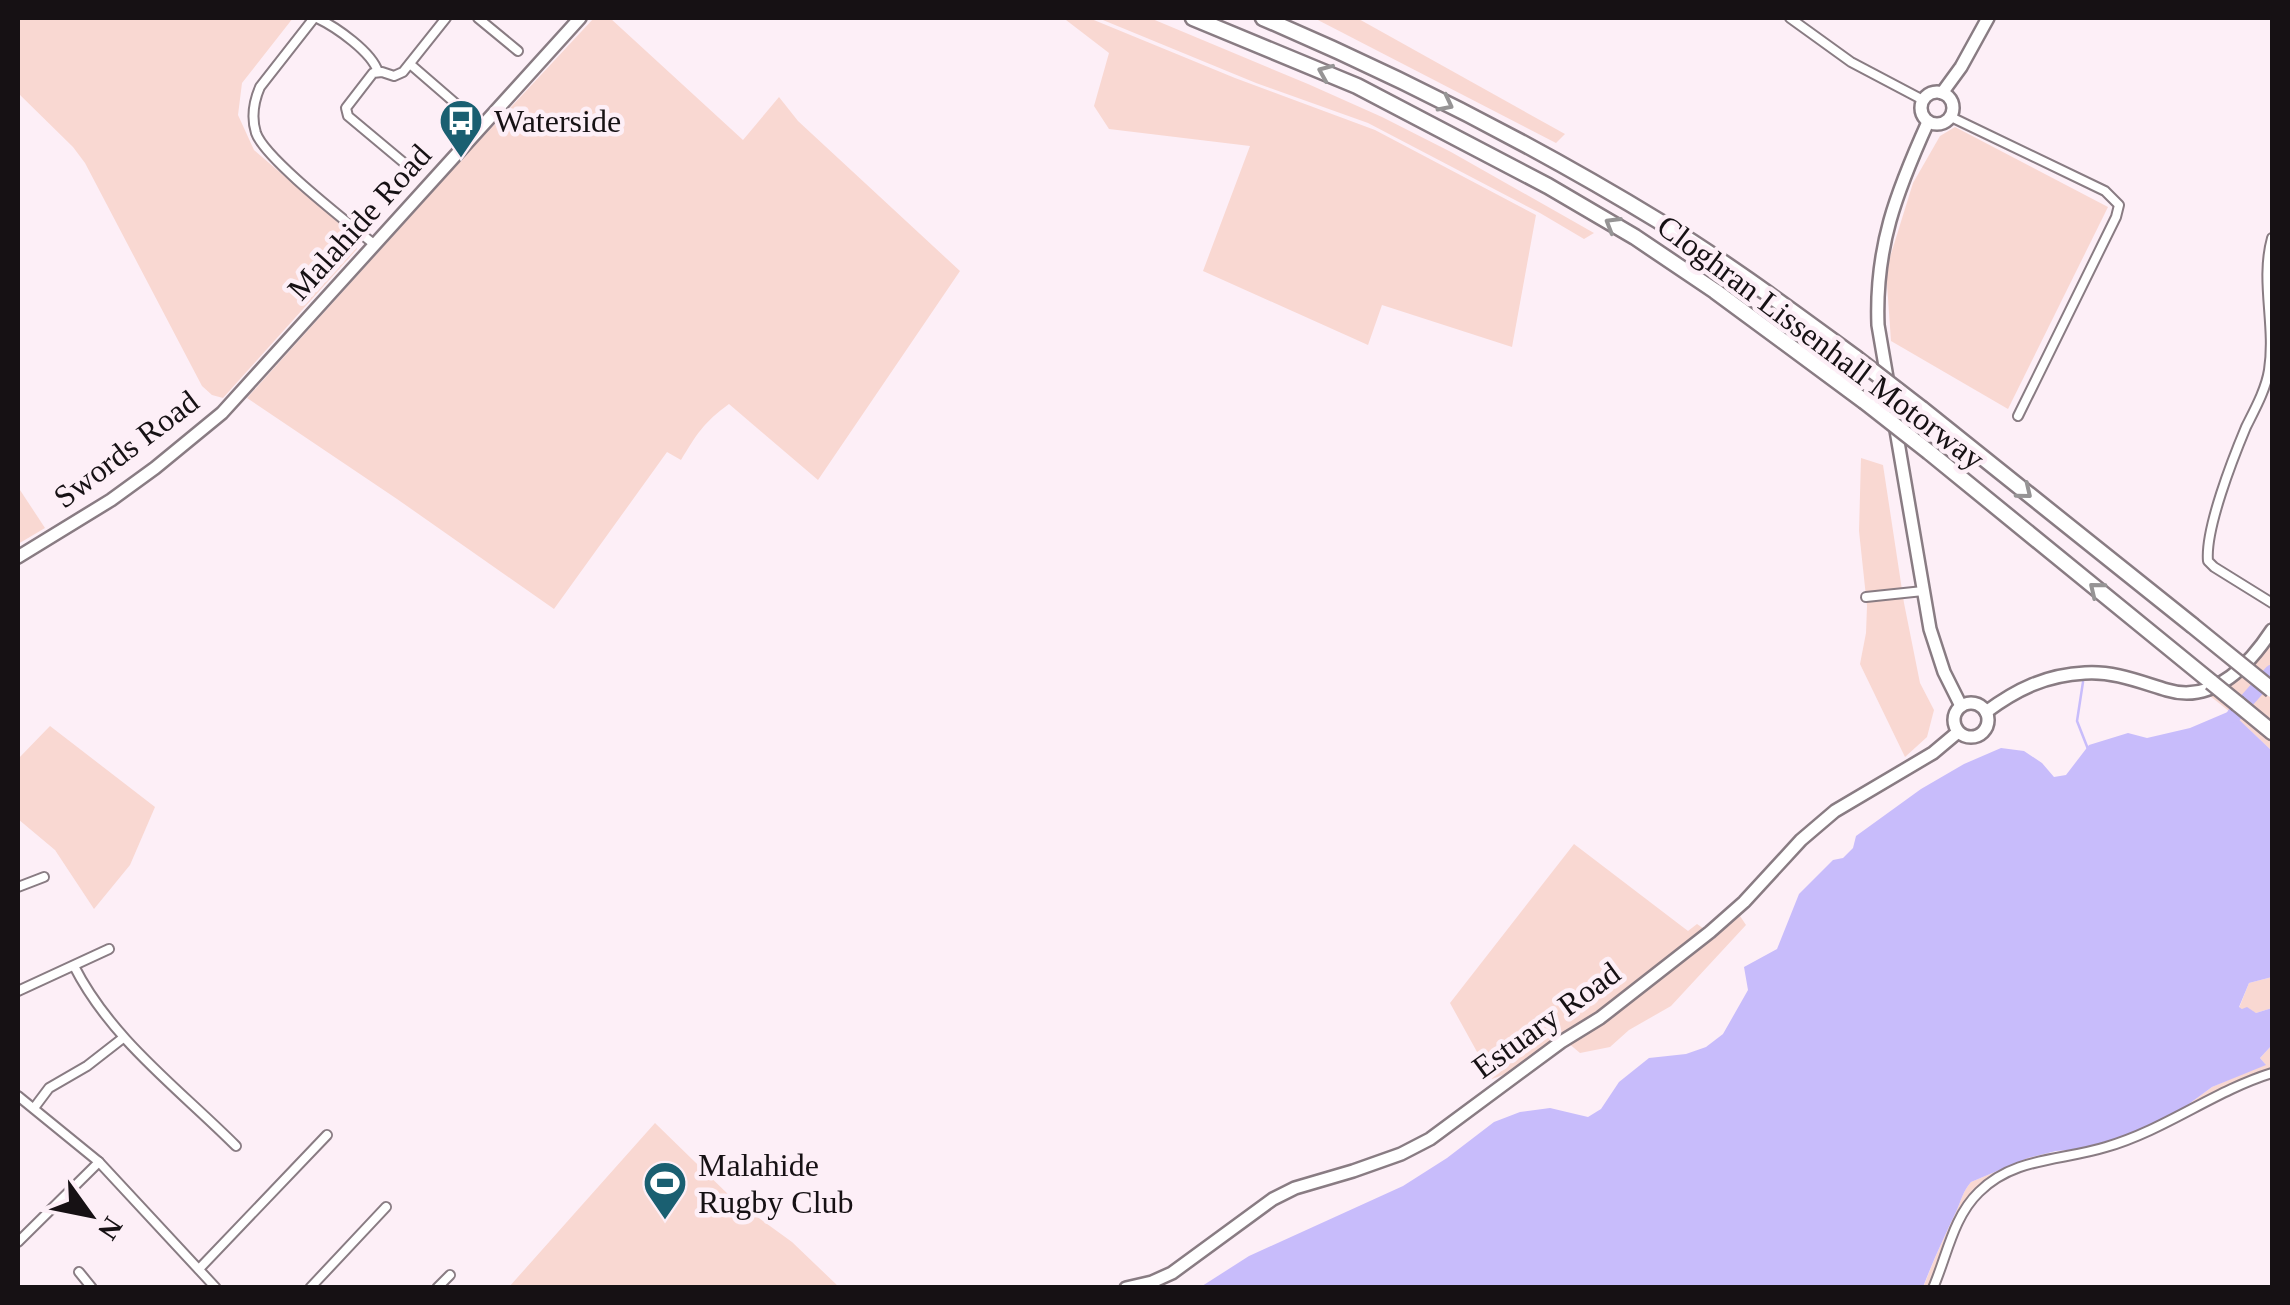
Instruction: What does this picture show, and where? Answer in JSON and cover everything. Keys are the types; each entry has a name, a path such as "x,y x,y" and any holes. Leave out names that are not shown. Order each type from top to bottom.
{"highway":[{"name":"Cloghran Lissenhall Motorway","path":"1193,18 1357,86 1548,186 1635,237 1715,290 1930,452 2272,732"},
{"name":"Cloghran Lissenhall Motorway","path":"1263,18 1371,66 1529,146 1666,225 1856,358 2272,690"}],"street":[{"path":"375,245 270,155 256,132 254,117 260,87 315,18 365,52 378,72"},
{"path":"410,167 346,112 370,76 378,72 398,75 446,18"},
{"path":"478,18 518,51"},
{"path":"1790,18 1851,62 1922,100"},
{"path":"1942,93 1988,18"},
{"name":"Malahide Road","path":"258,375 577,19"},
{"path":"410,64 462,108"},
{"path":"1933,92 1942,93 1952,103 1950,116 1939,124 1928,122 1921,113 1922,100 1933,92"},
{"path":"1950,116 2105,191 2119,205 2018,416"},
{"path":"1928,122 1892,208 1876,290 1878,326 1930,628 1944,672 1961,706"},
{"path":"2272,238 2267,262 2272,334 2269,374 2230,469 2207,547 2208,561 2214,567 2272,603"},
{"name":"Swords Road","path":"18,557 72,526 155,468 222,413 258,375"},
{"path":"1866,597 1923,591"},
{"path":"1986,712 2039,680 2086,672 2135,678 2178,693 2216,687 2244,665 2272,630"},
{"path":"1978,704 1986,712 1988,722 1983,732 1968,737 1958,732 1954,721 1961,706 1978,704"},
{"name":"Estuary Road","path":"1126,1288 1172,1273 1273,1199 1295,1188 1353,1172 1430,1139 1600,1018 1710,932 1744,902 1800,840 1835,812 1932,753 1958,732"},
{"path":"18,888 44,877"},
{"path":"18,991 109,950"},
{"path":"74,966 88,993 123,1038 236,1146"},
{"path":"34,1108 49,1088 87,1066 123,1038"},
{"path":"1933,1288 1966,1206 1996,1178 2034,1161 2104,1148 2139,1136 2218,1094 2272,1072"},
{"path":"18,1096 99,1162 216,1288"},
{"path":"200,1269 327,1136"},
{"path":"18,1242 99,1162"},
{"path":"310,1288 386,1207"},
{"path":"80,1272 92,1288"},
{"path":"438,1288 450,1274"}],"shaded area":[{"path":"18,18 293,18 242,83 238,115 254,150 341,225 357,249 223,398 202,386 85,163 18,93"},
{"path":"594,18 610,18 743,140 779,97 798,121 960,271 818,480 729,404 701,429 681,460 667,452 554,609 247,398"},
{"path":"1058,18 1089,18 1375,130 1536,215 1512,347 1382,305 1368,345 1203,271 1250,146 1109,129 1094,106 1109,53"},
{"path":"1098,18 1150,18 1308,84 1451,152 1594,233 1584,239 1368,123 1256,83"},
{"path":"1314,18 1357,18 1565,134 1556,143"},
{"path":"1955,127 2108,207 2008,409 1891,341 1886,270 1913,183 1940,136"},
{"path":"1861,458 1883,465 1920,683 1934,710 1927,737 1905,757 1860,664 1867,606 1859,531"},
{"path":"18,487 45,528 18,544"},
{"path":"2272,639 2272,751 2210,696 2259,660"},
{"path":"2230,711 2272,751 2272,977 2249,983 2239,1007 2256,1013 2272,1008 2272,1045 2260,1058 2266,1065 2212,1087 2146,1130 2116,1141 2028,1158 1971,1182 1923,1287 1199,1288 1249,1256 1403,1186 1494,1122 1520,1112 1550,1108 1588,1117 1601,1109 1619,1082 1649,1058 1686,1054 1706,1047 1723,1034 1748,990 1744,967 1777,949 1799,894 1833,860 1843,858 1853,848 1856,836 1921,789 1964,764 2001,748 2024,751 2054,777 2066,775 2089,745 2128,733 2147,738 2190,728"},
{"path":"50,726 155,807 130,865 94,909 55,850 18,819 18,759"},
{"path":"1574,844 1688,931 1697,924 1713,935 1740,916 1746,925 1671,1006 1629,1030 1610,1047 1580,1053 1561,1037 1511,1072 1492,1079 1450,1003"},
{"path":"2272,977 2272,1008 2256,1013 2239,1008 2249,983"},
{"path":"2272,1045 2272,1069 2139,1136 2013,1168 1966,1206 1933,1287 1923,1288 1971,1182 2028,1158 2116,1141 2178,1112 2212,1087 2265,1064 2260,1058"},
{"name":"Malahide Rugby Club","path":"655,1123 734,1200 792,1242 839,1287 509,1287"}],"waterway":[{"path":"2234,715 2272,672"},
{"path":"2083,682 2077,721 2088,749"}],"place":[{"name":"Waterside","path":"461,159"},
{"name":"Malahide Rugby Club","path":"665,1221"}]}
